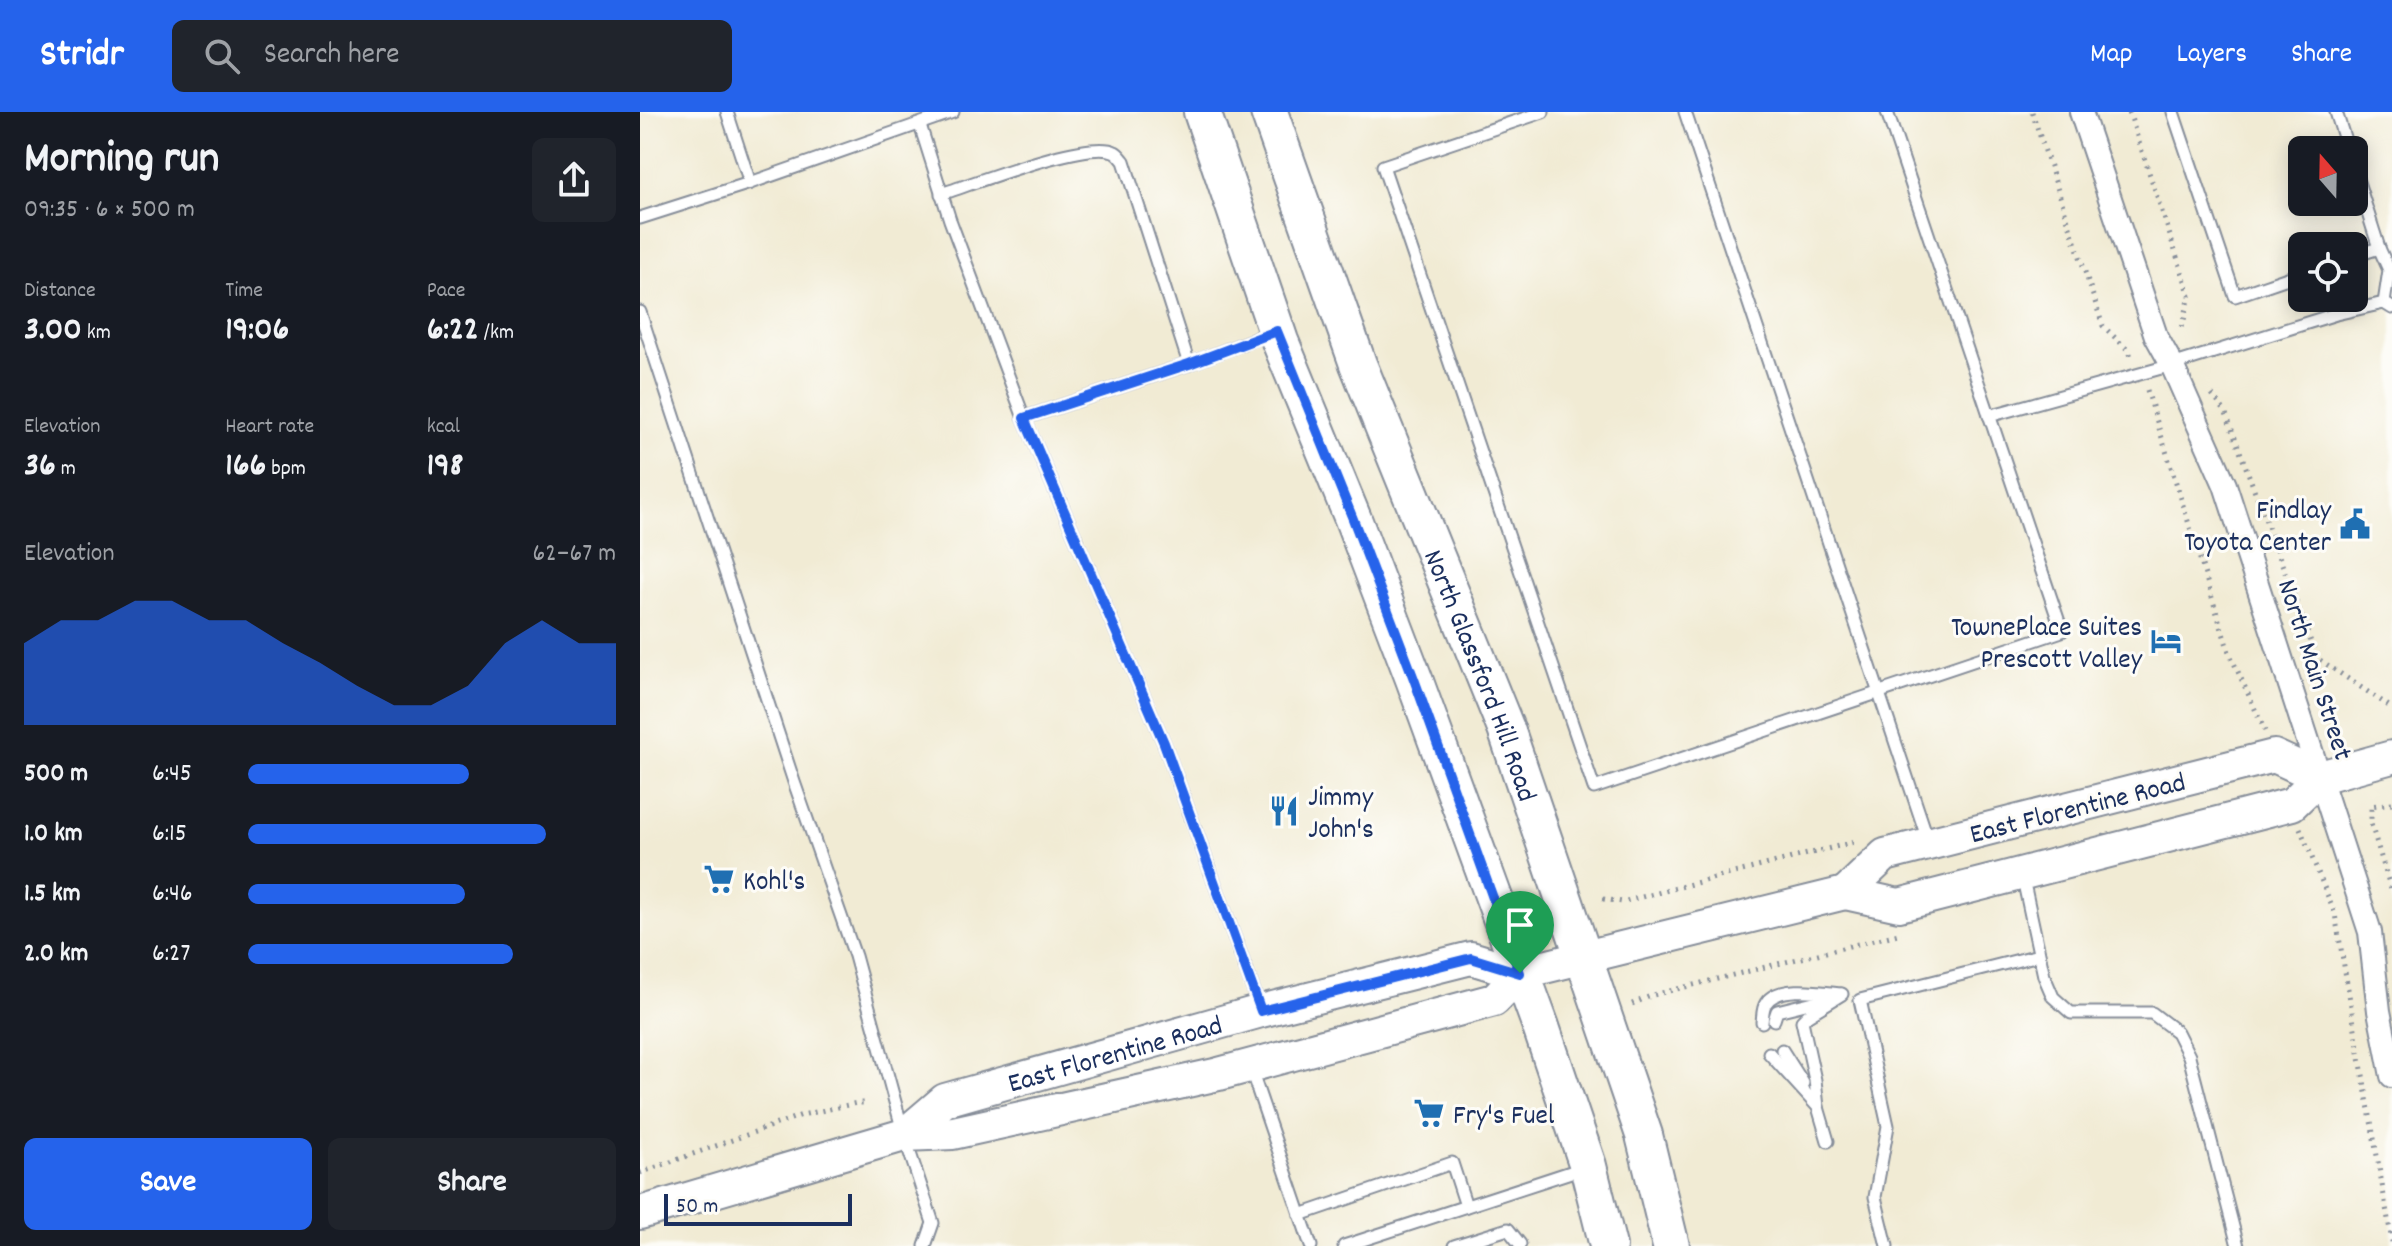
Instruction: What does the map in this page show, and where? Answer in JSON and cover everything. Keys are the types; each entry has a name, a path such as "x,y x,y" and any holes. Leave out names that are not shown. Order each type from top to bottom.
{"main road":[{"path":"1202,112 1277,331 1409,664 1540,1024 1588,1166 1608,1246"},
{"name":"North Glassford Hill Road","path":"1269,112 1358,364 1506,729 1644,1135 1671,1246"}],"street":[{"name":"North Main Street","path":"2081,112 2156,336 2225,485 2320,777 2370,932 2379,1011 2392,1076"},
{"name":"East Florentine Road","path":"1845,893 1885,855 2274,756 2320,777"},
{"name":"East Florentine Road","path":"904,1135 945,1100 1261,1011 1471,958 1520,973 1845,893 1899,905 2292,804 2320,777 2392,757"},
{"name":"East Florentine Road","path":"640,1213 904,1135 953,1133 1249,1066 1494,1000 1520,973"}],"lane":[{"path":"727,112 750,183"},
{"path":"640,218 953,112"},
{"path":"1543,112 1383,166 1594,788 2062,631 1887,112"},
{"path":"1685,112 1929,844"},
{"path":"2173,112 2235,296 2288,278"},
{"path":"2336,112 2344,136"},
{"path":"920,125 941,194 1024,418 1164,743 1261,1011"},
{"path":"941,194 1067,153 1100,149 1115,152 1124,161 1189,364"},
{"path":"1989,416 2172,365 2336,314 2388,305 2389,270 2368,213"},
{"path":"2368,252 2379,248"},
{"path":"640,312 794,782 855,956 904,1135 933,1223 925,1246"},
{"path":"1024,418 1189,364 1277,331"},
{"path":"2022,874 2044,976 2053,997 2071,1013 2152,1013 2177,1032 2189,1056 2238,1246"},
{"path":"1768,1021 1777,1011 1842,994 1860,1000 2039,955"},
{"path":"1828,1141 1818,1107 1802,1021 1842,994"},
{"path":"1860,1000 1888,1126 1875,1197 1887,1246"},
{"path":"1782,1050 1818,1107"},
{"path":"1769,1053 1818,1107"},
{"path":"1249,1066 1311,1246"},
{"path":"1300,1215 1452,1163 1466,1206"},
{"path":"1344,1246 1588,1166"},
{"path":"1454,1246 1508,1229 1520,1244"}],"path":[{"path":"2032,112 2103,326 2129,351 2133,360"},
{"path":"2129,112 2190,296 2180,335 2174,337"},
{"path":"2147,389 2229,652 2266,734"},
{"path":"2208,389 2225,411 2317,658 2392,708"},
{"path":"2392,803 2371,806 2371,824 2392,893"},
{"path":"2300,826 2335,914 2392,1242"},
{"path":"640,1173 802,1115 867,1103"}],"place":[{"name":"Findlay Toyota Center","path":"2355,524"},
{"name":"TownePlace Suites Prescott Valley","path":"2166,641"},
{"name":"Jimmy John's","path":"1284,811"},
{"name":"Kohl's","path":"719,879"},
{"name":"Fry's Fuel","path":"1429,1113"}],"route":[{"path":"1277,331 1414,679 1520,973 1471,958 1261,1011 1164,743 1024,418 1189,364 1277,331"}]}
